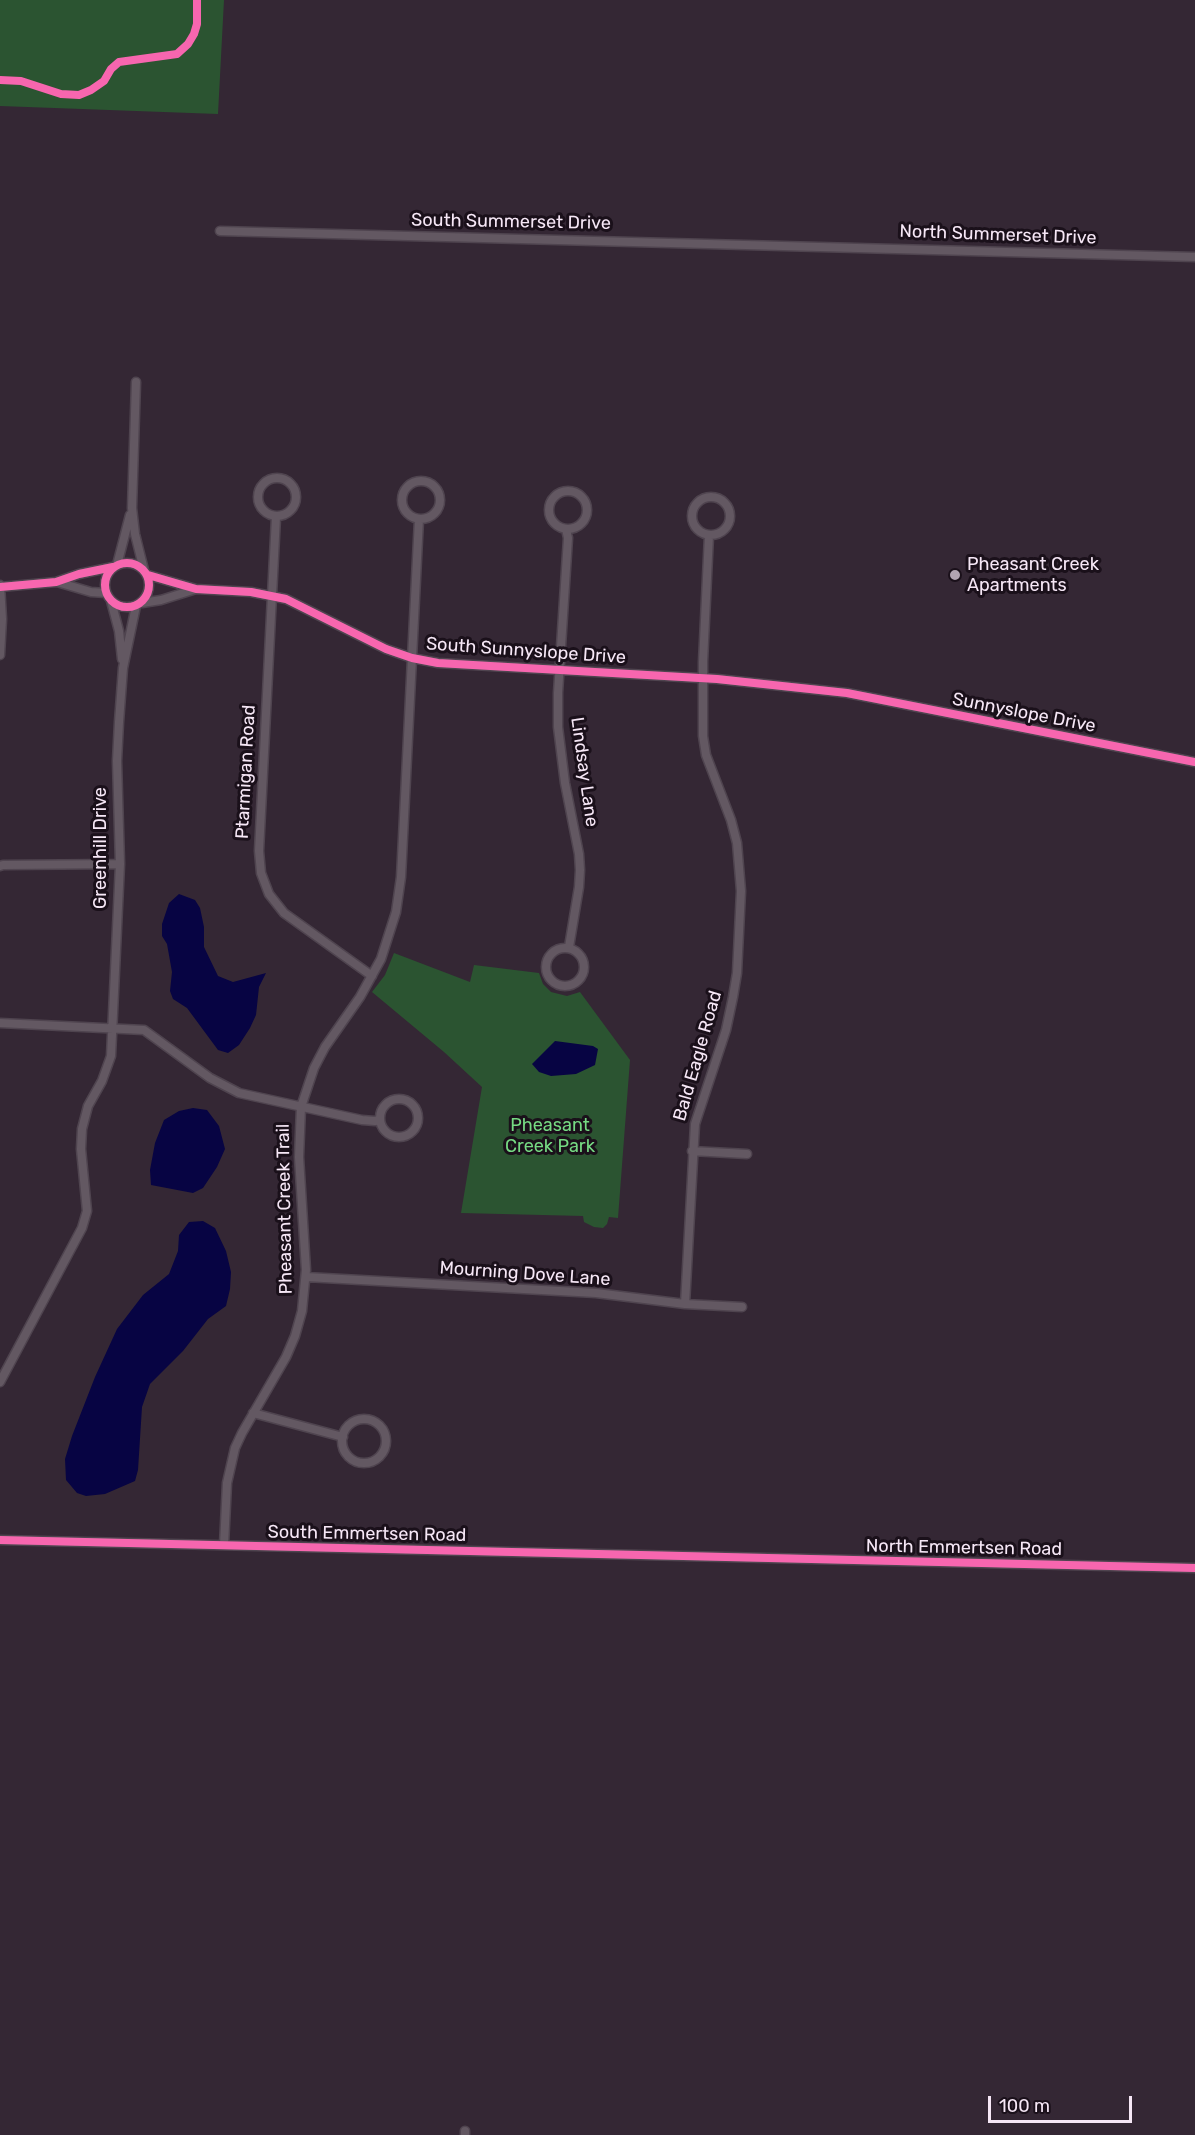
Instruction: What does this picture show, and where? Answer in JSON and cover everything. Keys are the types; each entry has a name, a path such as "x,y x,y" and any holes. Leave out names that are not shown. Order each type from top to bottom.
{"street":[{"name":"South Summerset Drive","path":"220,231 800,246"},
{"name":"North Summerset Drive","path":"800,246 1195,258"},
{"path":"56,582 109,597 123,607 139,604 148,593 150,587 135,534 132,508 136,382"},
{"path":"276,478 293,485 297,497 293,509 276,517 265,512 258,501 260,488 264,483 276,478"},
{"path":"420,480 427,481 437,488 440,494 440,507 432,517 419,519 408,514 402,502 402,496 409,485 420,480"},
{"path":"573,491 584,498 588,511 578,527 566,529 554,524 549,513 549,506 551,500 561,492 573,491"},
{"path":"710,496 727,504 731,516 726,528 715,535 709,535 703,534 694,525 692,512 698,501 710,496"},
{"path":"109,597 105,584 106,578 115,566 132,508"},
{"name":"Ptarmigan Road","path":"276,517 259,851 261,873 269,894 284,913 372,976"},
{"name":"Pheasant Creek Trail","path":"224,1545 230,1466 242,1433 286,1358 303,1311 306,1277 298,1156 301,1107 311,1075 325,1047 372,976 388,943 399,895 419,519"},
{"name":"Lindsay Lane","path":"566,529 568,538 558,727 580,870 569,947"},
{"name":"Bald Eagle Road","path":"685,1304 695,1124 726,1030 733,998 737,973 741,891 737,843 731,820 705,752 702,711 709,535"},
{"path":"0,655 2,619 0,586 56,582 129,562 140,566 146,572"},
{"name":"South Sunnyslope Drive","path":"146,572 196,589 272,595 301,605 362,638 412,658 460,665 766,683 848,693"},
{"name":"South Sunnyslope Drive","path":"139,604 196,589"},
{"name":"Greenhill Drive","path":"109,597 119,631 123,668"},
{"name":"Greenhill Drive","path":"0,1382 82,1228 87,1211 81,1149 82,1129 88,1106 102,1081 111,1056 120,864 117,761 123,668 130,629 139,604"},
{"name":"Sunnyslope Drive","path":"848,693 1195,762"},
{"path":"0,867 3,865 120,864"},
{"path":"569,947 580,954 585,967 581,979 576,984 563,986 552,981 548,976 546,964 552,953 569,947"},
{"path":"0,1023 144,1030 228,1089 249,1096 362,1120 379,1120"},
{"path":"397,1099 414,1106 418,1117 417,1124 409,1135 396,1138 384,1132 379,1120 386,1103 397,1099"},
{"path":"692,1151 747,1154"},
{"name":"Mourning Dove Lane","path":"306,1277 596,1293 685,1304 742,1307"},
{"path":"254,1413 343,1437"},
{"path":"357,1420 371,1420 383,1429 386,1443 380,1456 375,1460 361,1463 349,1456 343,1444 343,1437 350,1424 357,1420"},
{"name":"South Emmertsen Road","path":"0,1540 732,1558"},
{"name":"North Emmertsen Road","path":"732,1558 1195,1568"}],"green space":[{"path":"0,0 224,0 218,114 0,106"},
{"name":"Pheasant Creek Park","path":"394,953 470,982 474,965 539,973 543,984 551,992 567,996 580,992 630,1060 618,1218 609,1217 603,1228 584,1222 583,1216 461,1213 482,1087 372,992 385,975"}],"shaded area":[{"path":"179,894 195,900 200,908 204,927 204,947 218,976 233,982 266,973 259,987 256,1015 250,1028 239,1045 228,1053 218,1050 187,1008 173,999 170,991 172,972 167,944 162,936 162,924 169,903"},
{"path":"555,1041 593,1046 598,1049 595,1065 576,1074 551,1076 539,1072 532,1064"},
{"path":"193,1108 207,1110 219,1126 225,1149 217,1167 203,1188 193,1193 151,1185 150,1170 155,1143 164,1120 179,1111"},
{"path":"203,1221 215,1228 226,1251 231,1272 226,1306 208,1319 183,1351 150,1384 142,1407 138,1470 135,1481 105,1494 86,1496 77,1493 66,1480 65,1459 95,1377 117,1329 143,1295 169,1274 178,1251 179,1235 189,1222"}],"cycle path":[{"path":"0,80 21,81 61,94 79,95 104,81 111,69 119,62 177,54 188,44 194,34 197,24 197,0"},
{"path":"127,563 136,564 143,569 148,576 149,585 148,594 143,601 136,606 127,607 118,606 111,601 106,594 105,585 106,576 111,569 118,564 127,563"},
{"path":"0,587 56,582 79,574 113,567"},
{"path":"148,575 196,589 251,592 286,599 386,649 412,658 438,663 717,679 847,693 1195,762"},
{"path":"0,1540 1195,1568"}],"place":[{"name":"Pheasant Creek Apartments","path":"955,575"}]}
